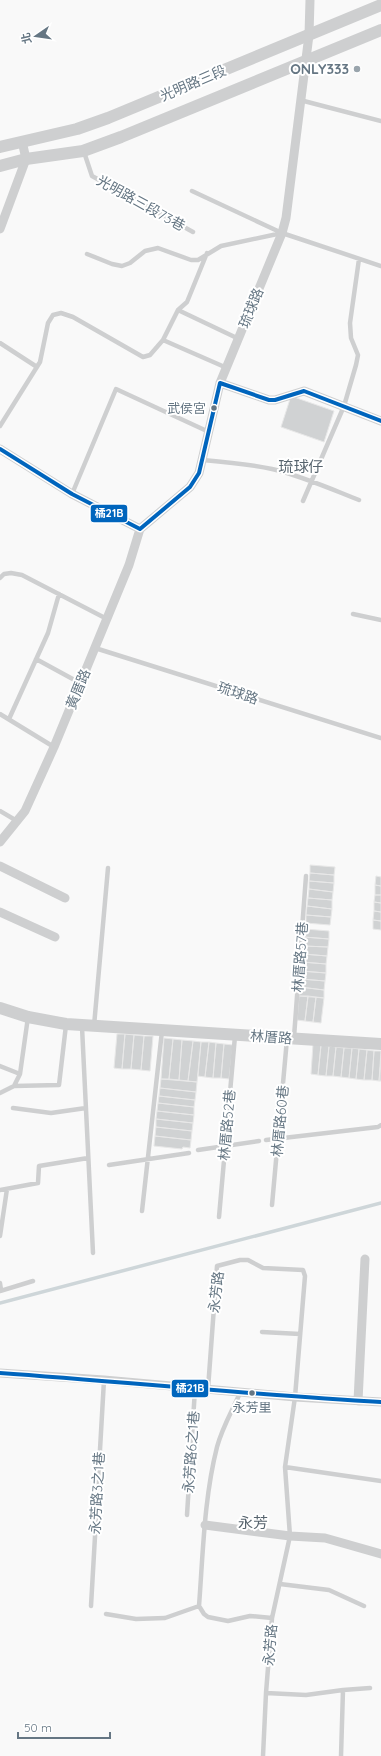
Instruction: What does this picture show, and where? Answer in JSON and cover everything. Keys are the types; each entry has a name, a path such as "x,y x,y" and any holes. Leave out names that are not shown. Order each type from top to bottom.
{"street":[{"name":"琉球路","path":"140,529 190,487 199,473 220,383 282,232 286,218 305,61 310,0"},
{"name":"光明路三段","path":"0,147 76,129 108,118 381,5"},
{"name":"光明路三段","path":"0,166 26,159 83,151 121,137 381,30"},
{"path":"0,229 26,159 22,141"},
{"path":"220,383 269,400 275,400 304,392 381,420"},
{"path":"0,449 72,494 140,529"},
{"name":"黃厝路","path":"0,842 25,811 54,747 107,619 140,529"},
{"path":"0,866 65,898"},
{"path":"0,912 55,937"},
{"name":"林厝路","path":"0,1008 28,1017 66,1024 381,1044"},
{"path":"358,1401 365,1259"},
{"path":"0,1373 104,1380 240,1393 381,1402"},
{"path":"205,1525 290,1536 326,1538 381,1554"}],"lane":[{"path":"300,100 381,121"},
{"name":"光明路三段73巷","path":"83,151 92,176 193,232"},
{"path":"192,191 282,232 381,266"},
{"path":"87,254 112,264 122,266 130,263 145,251 152,248 158,248 191,260 198,260 207,253 221,246 282,232"},
{"path":"0,426 40,362 48,323 53,315 61,313 74,317 143,357 150,355 163,340 178,310 187,302 207,253"},
{"path":"303,501 344,406 358,355 351,338 350,323 359,258"},
{"path":"178,310 239,339"},
{"path":"163,340 227,368"},
{"path":"0,343 37,366"},
{"path":"72,494 116,389 209,432"},
{"path":"203,460 237,463 273,470 312,481 359,500"},
{"path":"0,578 4,574 11,573 22,575 107,619"},
{"path":"9,720 48,633 59,594"},
{"path":"353,614 381,620"},
{"name":"琉球路","path":"95,648 381,738"},
{"path":"36,659 80,682"},
{"path":"0,714 54,747"},
{"path":"0,811 17,821"},
{"path":"94,1026 108,868"},
{"name":"林厝路57巷","path":"290,1038 306,876"},
{"path":"14,1086 20,1074 28,1017"},
{"path":"0,1093 14,1086 59,1085 66,1024"},
{"path":"82,1025 93,1253"},
{"path":"142,1210 162,1030"},
{"name":"林厝路52巷","path":"219,1217 235,1034"},
{"name":"林厝路60巷","path":"272,1204 290,1038"},
{"path":"0,1066 20,1074"},
{"path":"13,1108 51,1113 86,1108"},
{"path":"266,1140 378,1127 381,1125"},
{"path":"198,1150 259,1141"},
{"path":"109,1165 189,1153"},
{"path":"0,1190 38,1183 39,1166 88,1158"},
{"path":"0,1236 7,1189"},
{"name":"永芳路","path":"208,1389 217,1266 240,1260 248,1260 263,1268 303,1270 305,1276 295,1397 285,1467 290,1536 272,1618 263,1756"},
{"path":"0,1283 1,1291 33,1281"},
{"path":"262,1332 300,1334"},
{"name":"永芳路3之1巷","path":"91,1606 104,1380"},
{"name":"永芳路6之1巷","path":"187,1515 195,1389"},
{"path":"240,1393 218,1446 205,1525 198,1606 208,1617 228,1621 250,1616 272,1618"},
{"path":"285,1467 381,1481"},
{"path":"280,1584 329,1590 364,1606"},
{"path":"106,1614 136,1619 165,1618 198,1606"},
{"path":"266,1693 300,1695 370,1688"},
{"path":"342,1756 343,1690"}],"building":[{"path":"291,396 334,411 324,442 281,427"},
{"path":"310,865 335,867 334,875 310,873"},
{"path":"310,873 334,875 334,883 309,881"},
{"path":"376,876 381,877 381,886 375,885"},
{"path":"309,881 334,883 333,892 309,889"},
{"path":"375,885 381,886 381,895 375,895"},
{"path":"309,889 333,892 332,900 308,898"},
{"path":"375,895 381,895 381,903 374,902"},
{"path":"308,898 332,900 332,909 307,906"},
{"path":"374,902 381,903 381,912 374,911"},
{"path":"307,906 332,909 331,917 306,915"},
{"path":"374,911 381,912 381,921 373,920"},
{"path":"306,915 331,917 330,925 306,923"},
{"path":"373,920 381,921 381,930 373,929"},
{"path":"305,929 329,931 329,939 304,937"},
{"path":"304,937 329,939 328,947 304,946"},
{"path":"304,946 328,947 327,956 303,954"},
{"path":"303,954 327,956 326,964 302,962"},
{"path":"302,962 326,964 326,973 301,971"},
{"path":"301,971 326,973 325,981 301,979"},
{"path":"301,979 325,981 324,990 300,987"},
{"path":"300,987 324,990 324,998 299,996"},
{"path":"299,996 308,996 305,1021 297,1020"},
{"path":"308,996 316,997 313,1022 305,1021"},
{"path":"316,997 324,998 321,1023 313,1022"},
{"path":"117,1034 125,1034 122,1069 114,1068"},
{"path":"125,1034 134,1035 131,1069 122,1069"},
{"path":"134,1035 144,1036 141,1070 131,1069"},
{"path":"144,1036 153,1036 150,1071 141,1070"},
{"path":"164,1038 173,1039 169,1079 161,1079"},
{"path":"173,1039 182,1040 179,1080 169,1079"},
{"path":"182,1040 193,1041 188,1081 179,1080"},
{"path":"193,1041 201,1042 197,1082 188,1081"},
{"path":"201,1042 209,1042 205,1077 198,1076"},
{"path":"209,1042 216,1043 213,1078 205,1077"},
{"path":"216,1043 224,1044 221,1078 213,1078"},
{"path":"224,1044 233,1045 229,1079 221,1078"},
{"path":"313,1044 321,1045 318,1075 311,1074"},
{"path":"321,1045 329,1046 326,1076 318,1075"},
{"path":"329,1046 336,1047 333,1076 326,1076"},
{"path":"336,1047 344,1048 341,1077 333,1076"},
{"path":"344,1048 352,1048 349,1078 341,1077"},
{"path":"352,1048 359,1049 356,1079 349,1078"},
{"path":"359,1049 367,1050 364,1080 356,1079"},
{"path":"367,1050 374,1051 372,1080 364,1080"},
{"path":"374,1051 381,1051 379,1081 372,1080"},
{"path":"381,1061 381,1081 379,1081"},
{"path":"161,1079 197,1082 196,1092 160,1088"},
{"path":"160,1088 196,1092 195,1100 159,1096"},
{"path":"159,1096 195,1100 194,1107 158,1103"},
{"path":"158,1103 194,1107 194,1115 157,1111"},
{"path":"157,1111 194,1115 193,1123 156,1119"},
{"path":"156,1119 193,1123 192,1131 156,1127"},
{"path":"156,1127 192,1131 191,1140 155,1136"},
{"path":"155,1136 191,1140 190,1148 183,1147 182,1149 154,1146"}],"waterway":[{"path":"0,1303 381,1203"}],"transit line":[{"name":"橘21B","path":"0,449 72,494 140,529 190,487 199,473 220,383 269,400 275,400 304,391 381,421"},
{"name":"橘21B","path":"0,1373 286,1396 381,1402"}],"place":[{"name":"ONLY333","path":"357,69"},
{"name":"武侯宮","path":"214,408"},
{"name":"永芳里","path":"252,1393"}],"district":[{"name":"琉球仔","path":"301,467"},
{"name":"永芳","path":"253,1523"}]}
